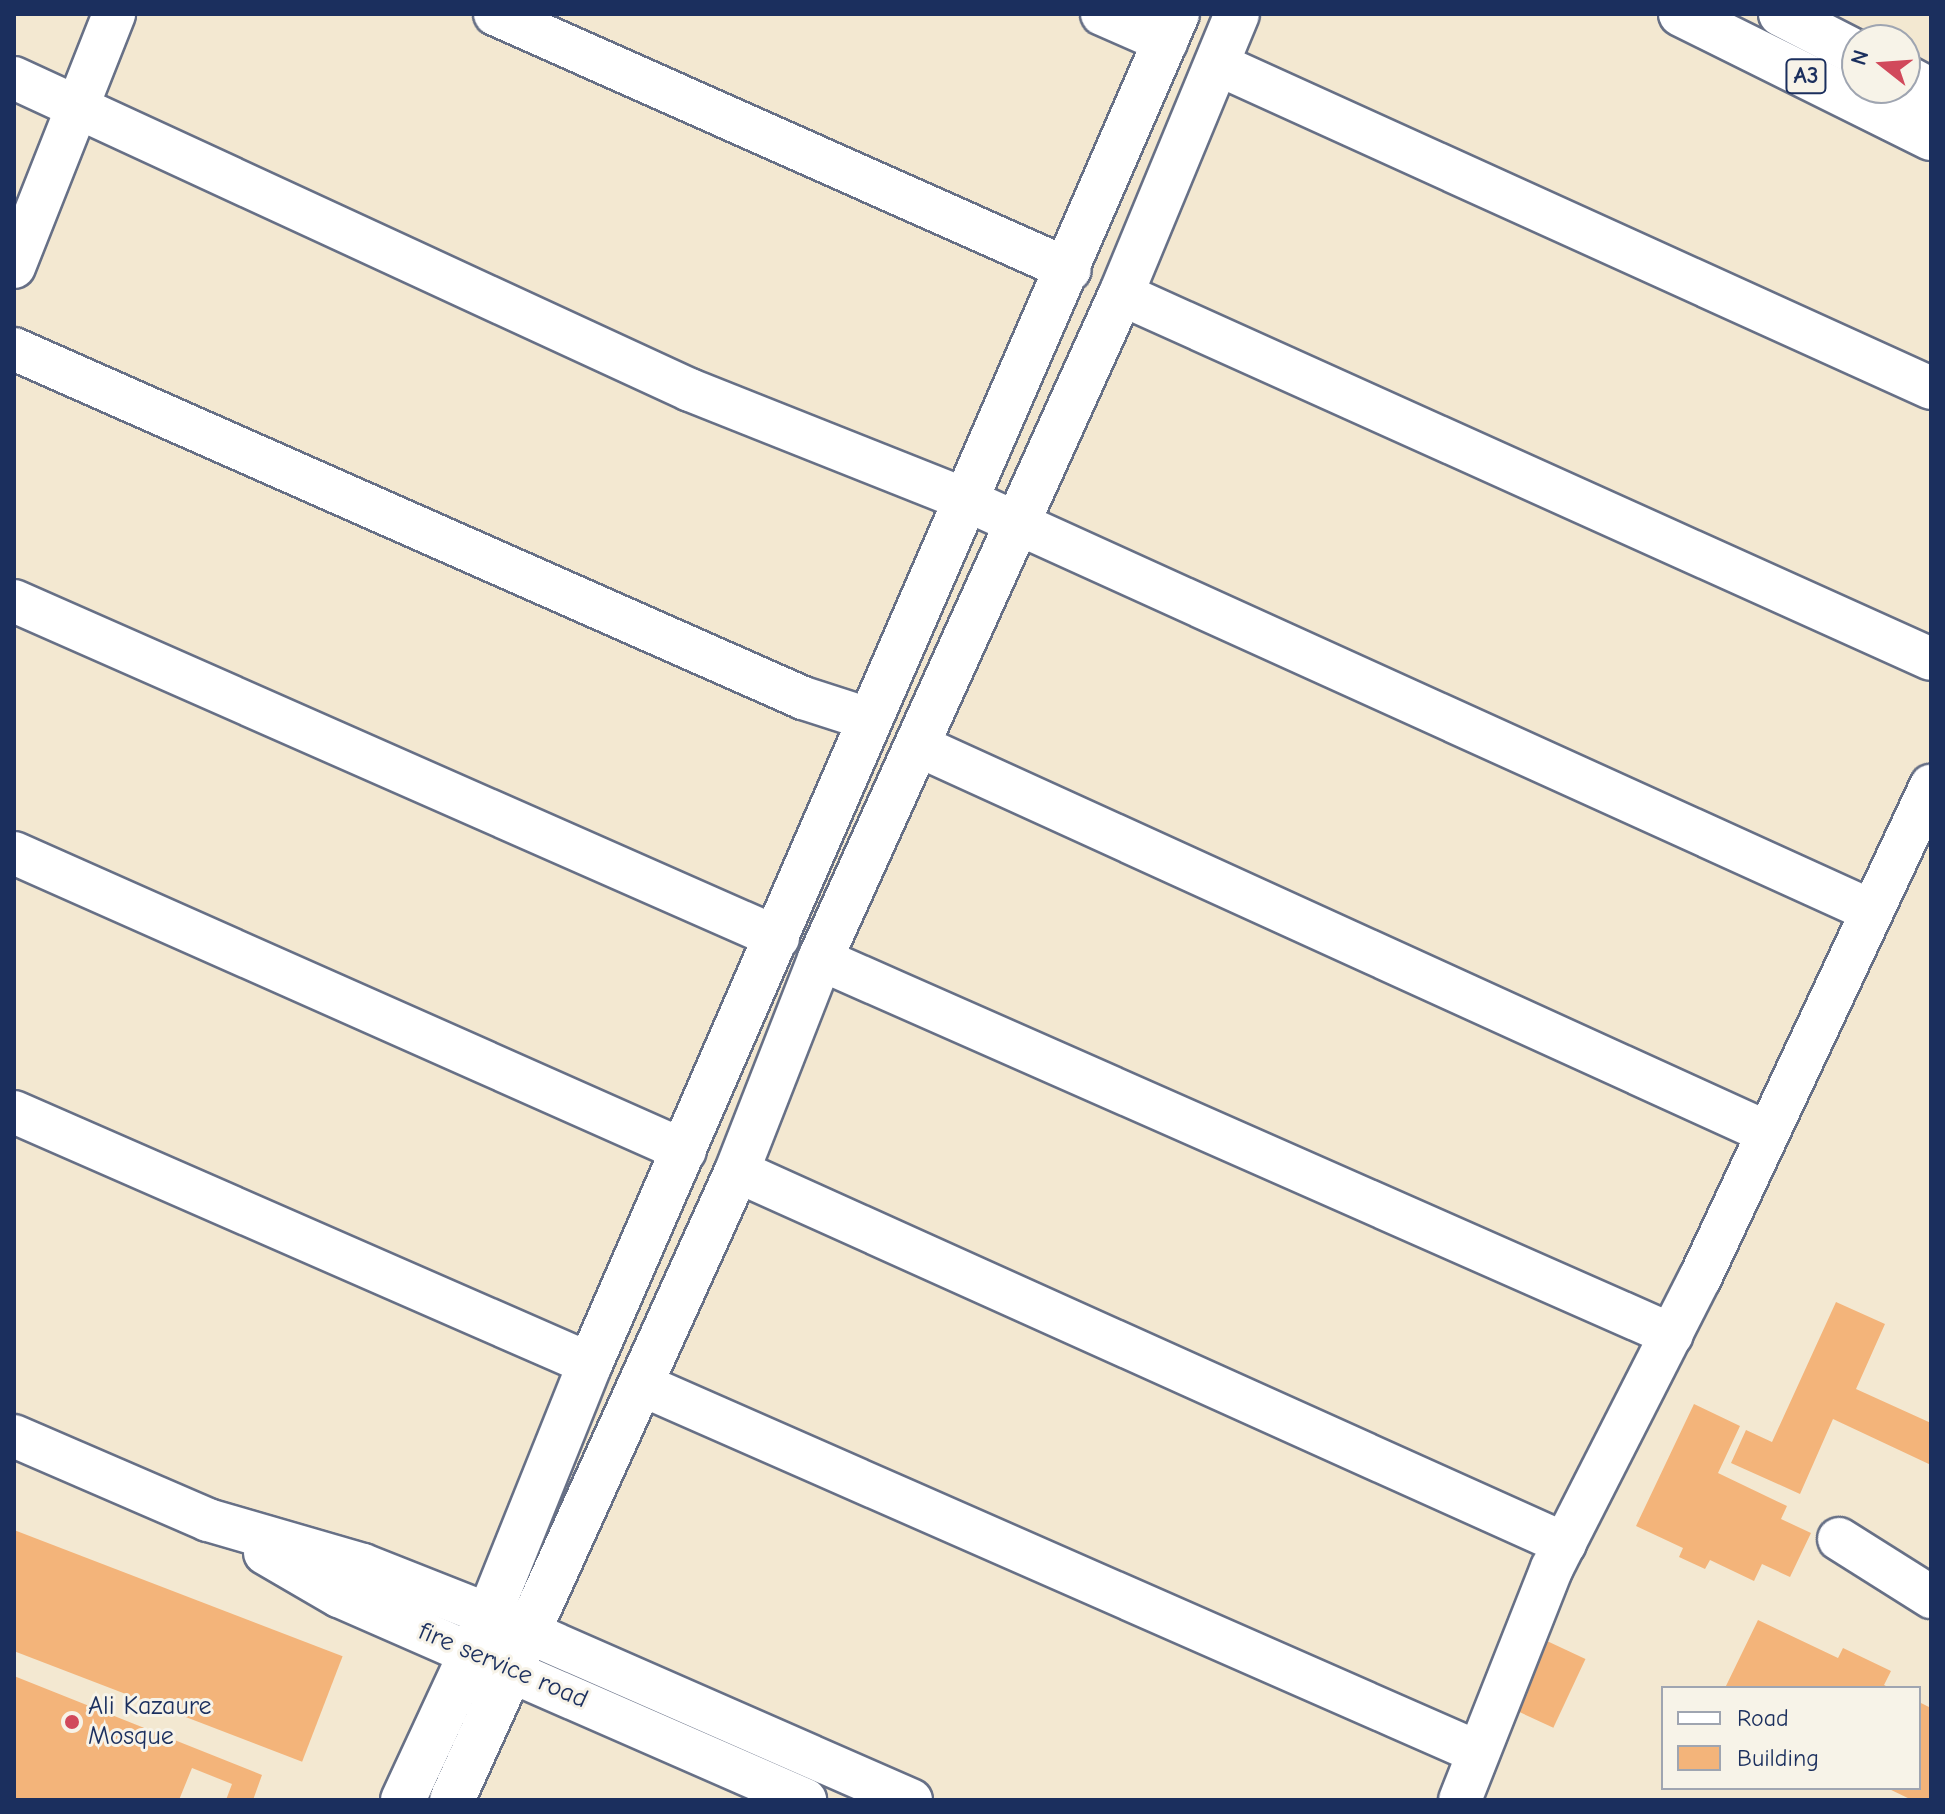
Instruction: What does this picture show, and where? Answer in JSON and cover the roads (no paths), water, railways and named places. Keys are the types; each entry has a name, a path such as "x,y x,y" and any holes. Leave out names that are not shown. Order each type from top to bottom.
{"main road":[{"path":"452,1800 737,1171 820,959 1121,294 1237,14"},
{"name":"A3","path":"1681,14 1931,138"},
{"name":"A3","path":"1781,14 1841,45"},
{"path":"403,1800 481,1634 590,1364 778,938 868,719 964,499 1070,270 1172,28"}],"street":[{"path":"14,267 114,14"},
{"path":"495,14 1070,270"},
{"path":"1102,14 1172,28"},
{"path":"1217,64 1276,86 1931,388"},
{"path":"14,78 690,390 964,499 1872,911"},
{"path":"1121,294 1931,659"},
{"path":"14,349 803,698 868,719"},
{"path":"14,601 778,938"},
{"path":"919,746 1768,1133"},
{"path":"1460,1800 1477,1752 1565,1544 1672,1335 1931,786"},
{"path":"14,853 685,1151"},
{"path":"820,959 1672,1335"},
{"path":"14,1112 590,1364"},
{"path":"737,1171 1565,1544"},
{"path":"640,1384 1477,1752"},
{"name":"fire service road","path":"14,1436 208,1520 339,1596 481,1634 520,1651 805,1800"},
{"path":"1839,1539 1931,1597"},
{"path":"520,1651 911,1800"}],"place":[{"name":"Ali Kazaure Mosque","path":"72,1722"}]}
